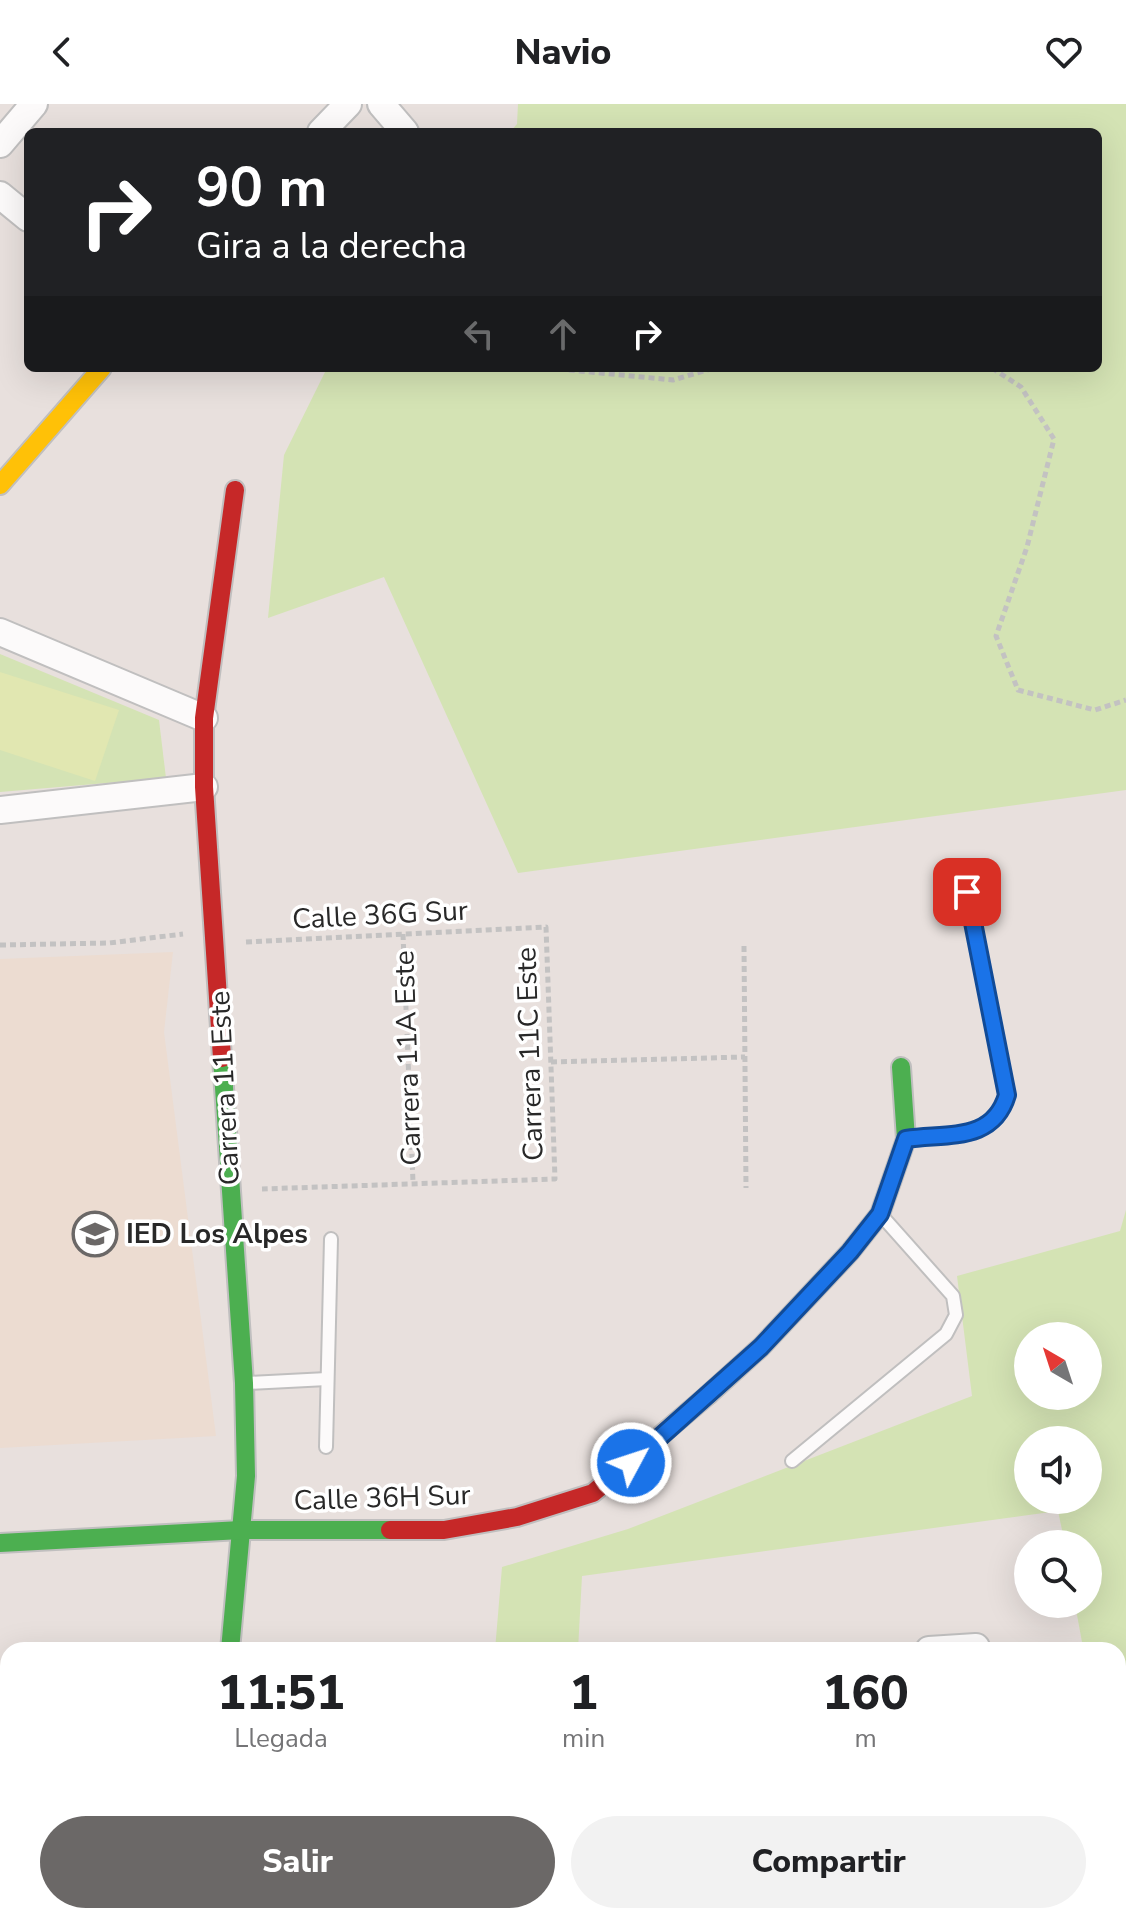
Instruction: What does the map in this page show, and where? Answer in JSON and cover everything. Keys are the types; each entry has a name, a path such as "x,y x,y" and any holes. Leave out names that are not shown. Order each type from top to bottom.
{"street":[{"path":"0,144 34,104"},
{"path":"325,128 348,104"},
{"path":"381,104 402,128"},
{"path":"0,195 24,215"},
{"path":"0,485 99,372"},
{"name":"Carrera 11 Este","path":"231,1642 246,1476 244,1383 204,787 204,718 235,490"},
{"path":"0,632 204,718"},
{"path":"0,810 204,787"},
{"name":"Calle 36H Sur","path":"0,1543 241,1530 444,1530 517,1517 593,1493 650,1448 761,1347 850,1252 880,1214 906,1139 901,1067"}],"lane":[{"path":"906,1139 986,1129 1001,1115 1007,1095 967,892"},
{"path":"792,1461 946,1334 956,1315 953,1296 880,1214"},
{"path":"326,1447 331,1239"},
{"path":"244,1383 327,1379"}],"path":[{"path":"590,372 673,380 700,372"},
{"path":"998,372 1021,387 1054,439 1027,547 996,636 1018,690 1095,710 1126,700"},
{"name":"Calle 36G Sur","path":"0,945 546,927"},
{"name":"Carrera 11C Este","path":"413,1182 555,1179 546,927"},
{"name":"Carrera 11A Este","path":"403,934 413,1182"},
{"path":"744,946 746,1188"},
{"path":"551,1062 745,1057"},
{"path":"230,1191 413,1182"}],"shaded area":[{"name":"IED Los Alpes","path":"173,952 164,1032 216,1436 0,1448 0,959"}],"green space":[{"path":"518,104 1126,104 1126,790 518,873 384,577 268,618 284,455 325,372 1102,372 1102,128 514,128 517,124"},
{"path":"0,654 159,720 166,778 0,792"},
{"path":"0,672 119,710 95,781 0,750"},
{"path":"1126,1210 1126,1642 1082,1642 1078,1618 1102,1618 1102,1530 1062,1530 1059,1514 1102,1514 1102,1426 1014,1426 1014,1514 1036,1514 582,1576 578,1642 496,1642 502,1567 628,1529 972,1396 957,1276 1120,1231"}],"traffic: fast":[{"path":"222,1058 244,1383 246,1476 231,1642"},
{"path":"708,1395 761,1347 850,1252 880,1214 906,1139 901,1067"},
{"path":"0,1543 241,1530 390,1530"}],"traffic: slow":[{"path":"0,485 99,372"}],"traffic: jam":[{"path":"222,1058 204,787 204,718 235,490"},
{"path":"390,1530 444,1530 517,1517 593,1493 708,1395"}],"place":[{"name":"IED Los Alpes","path":"95,1234"}],"route":[{"path":"631,1463 761,1347 850,1252 880,1214 906,1139 986,1129 1001,1115 1007,1095 967,892"}]}
